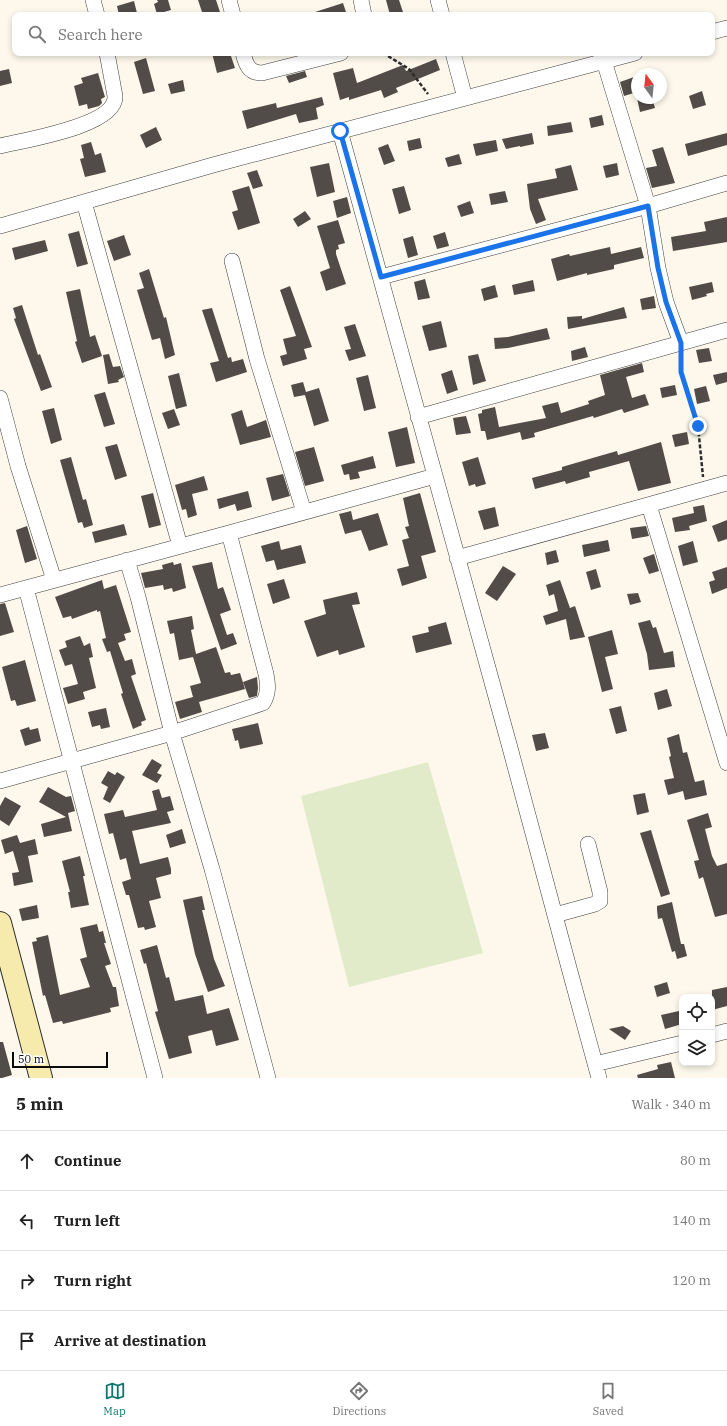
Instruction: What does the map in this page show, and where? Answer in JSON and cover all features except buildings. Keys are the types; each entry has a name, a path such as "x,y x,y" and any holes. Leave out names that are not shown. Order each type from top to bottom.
{"street":[{"path":"93,0 96,12"},
{"path":"229,0 232,12"},
{"path":"360,0 363,12"},
{"path":"438,0 441,12"},
{"path":"715,31 727,28"},
{"path":"0,146 69,130 89,123 112,108 116,103 108,56"},
{"path":"244,56 249,69 254,73 262,73 329,56"},
{"path":"454,56 465,98"},
{"path":"0,226 340,131 623,56"},
{"path":"604,61 648,206 665,295 681,343"},
{"path":"340,131 597,1071 679,1044"},
{"path":"381,277 648,206 727,183"},
{"path":"84,202 180,546"},
{"path":"232,261 258,359 304,512"},
{"path":"418,417 727,330"},
{"path":"0,398 18,466 54,580"},
{"path":"0,595 435,476"},
{"path":"457,558 727,483"},
{"path":"649,505 727,763"},
{"path":"0,781 172,733 263,703 267,696 268,687 266,674 229,533"},
{"path":"127,560 138,597 172,733 212,869 268,1078"},
{"path":"26,588 155,1078"},
{"path":"555,915 595,904 600,901 600,892 588,844"},
{"path":"0,923 41,1078"},
{"path":"715,1034 727,1031"}],"path":[{"path":"388,56 409,68 436,106"},
{"path":"681,343 681,372 698,426 704,490"}],"green space":[{"path":"428,762 483,953 349,987 301,796"}],"route":[{"path":"340,131 381,277 648,206 658,268 666,302 681,343 681,372 698,426"}]}
